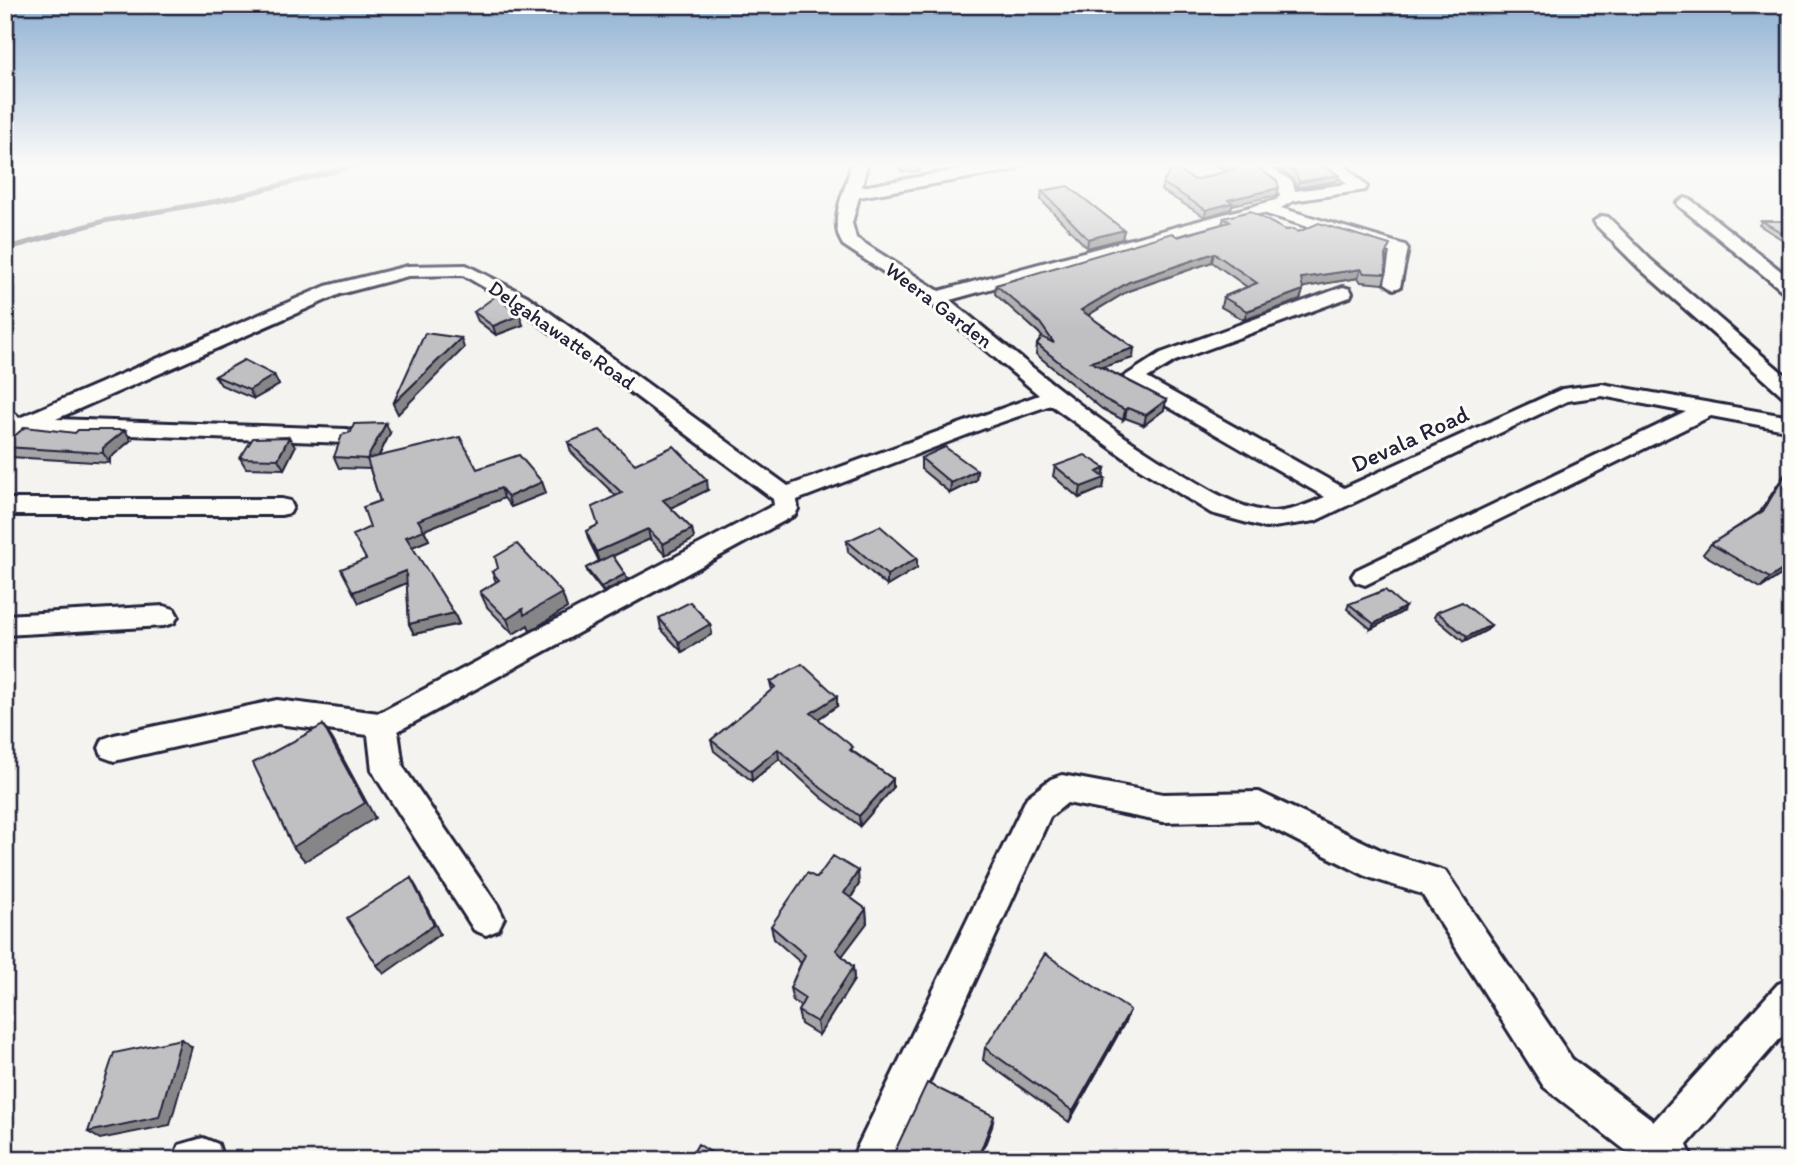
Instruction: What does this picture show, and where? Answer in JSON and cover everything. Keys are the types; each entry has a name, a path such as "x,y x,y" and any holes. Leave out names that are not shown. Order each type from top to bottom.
{"street":[{"name":"Weera Garden","path":"844,219 844,232 849,241 936,298 1054,397 1148,464 1220,507 1266,520 1306,515 1345,498"},
{"path":"936,298 1221,219"},
{"path":"1300,219 1399,249 1394,283"},
{"path":"1705,219 1791,288"},
{"path":"1602,221 1645,264 1791,391"},
{"name":"Delgahawatte Road","path":"7,429 333,290 408,271 466,270 520,300 785,496"},
{"name":"Devala Road","path":"1343,293 1168,357 1132,378 1345,498 1562,396 1602,390 1791,424"},
{"path":"114,748 277,712 382,726 786,509 785,496 982,421 1054,397"},
{"path":"1365,576 1709,409"},
{"path":"7,429 49,425 346,436"},
{"path":"5,507 281,506"},
{"path":"5,625 164,616"},
{"path":"382,726 388,770 486,918"},
{"path":"872,1160 1038,807 1062,789 1163,808 1259,806 1380,866 1433,882 1558,1073 1664,1154 1791,997"}],"building":[{"path":"1069,219 1110,219 1124,230 1088,239"},
{"path":"1226,219 1265,219 1285,230 1294,229 1298,232 1319,223 1390,245 1385,255 1386,274 1364,273 1361,269 1301,278 1303,290 1247,311 1223,297 1257,283 1214,253 1129,282 1081,310 1134,348 1091,362 1166,400 1146,415 1127,408 1125,410 1104,399 1037,344 1042,337 1054,343 1040,323 996,285 1172,233 1178,237 1230,222"},
{"path":"1762,221 1791,221 1791,238"},
{"path":"501,292 505,304 520,315 493,326 474,312"},
{"path":"425,333 461,338 393,404"},
{"path":"244,360 274,375 249,390 215,376"},
{"path":"386,423 367,459 334,457 342,435 351,432 354,424"},
{"path":"25,427 75,433 78,430 125,430 103,448 103,453 5,447 5,444"},
{"path":"600,430 635,464 674,446 707,480 663,500 692,529 663,544 648,529 596,552 586,531 598,525 592,507 622,493 568,442"},
{"path":"289,437 278,459 240,458 253,438"},
{"path":"460,437 477,469 519,455 542,482 508,497 501,488 418,520 424,530 406,537 454,613 409,624 406,571 353,592 341,569 366,559 353,535 370,527 363,507 380,501 367,459"},
{"path":"945,447 977,470 951,483 921,458"},
{"path":"1085,455 1105,468 1097,472 1105,478 1081,487 1055,466"},
{"path":"1788,470 1791,471 1791,564 1770,578 1711,544 1763,511"},
{"path":"880,526 917,558 887,575 847,541"},
{"path":"517,544 562,593 524,615 523,609 507,619 480,592 499,580 492,572 498,568 495,557"},
{"path":"612,555 625,574 601,587 586,568"},
{"path":"1385,590 1405,607 1374,624 1349,604"},
{"path":"690,602 710,624 679,642 659,618"},
{"path":"1462,602 1491,625 1467,637 1437,612"},
{"path":"802,664 837,696 811,713 853,747 850,750 893,779 859,816 821,788 778,749 751,771 711,740 775,687 770,682"},
{"path":"323,725 365,803 293,847 253,763"},
{"path":"833,856 858,871 844,893 866,909 836,950 853,967 817,1022 798,1011 805,998 790,988 805,955 771,926 807,873 817,878"},
{"path":"411,878 434,925 377,965 347,918"},
{"path":"1045,954 1130,1010 1073,1111 985,1048"},
{"path":"181,1039 159,1117 88,1132 114,1053"},
{"path":"927,1083 994,1116 977,1160 879,1160 882,1152 895,1151"},
{"path":"698,1144 723,1160 689,1160"}],"waterway":[{"path":"5,249 113,219"}]}
